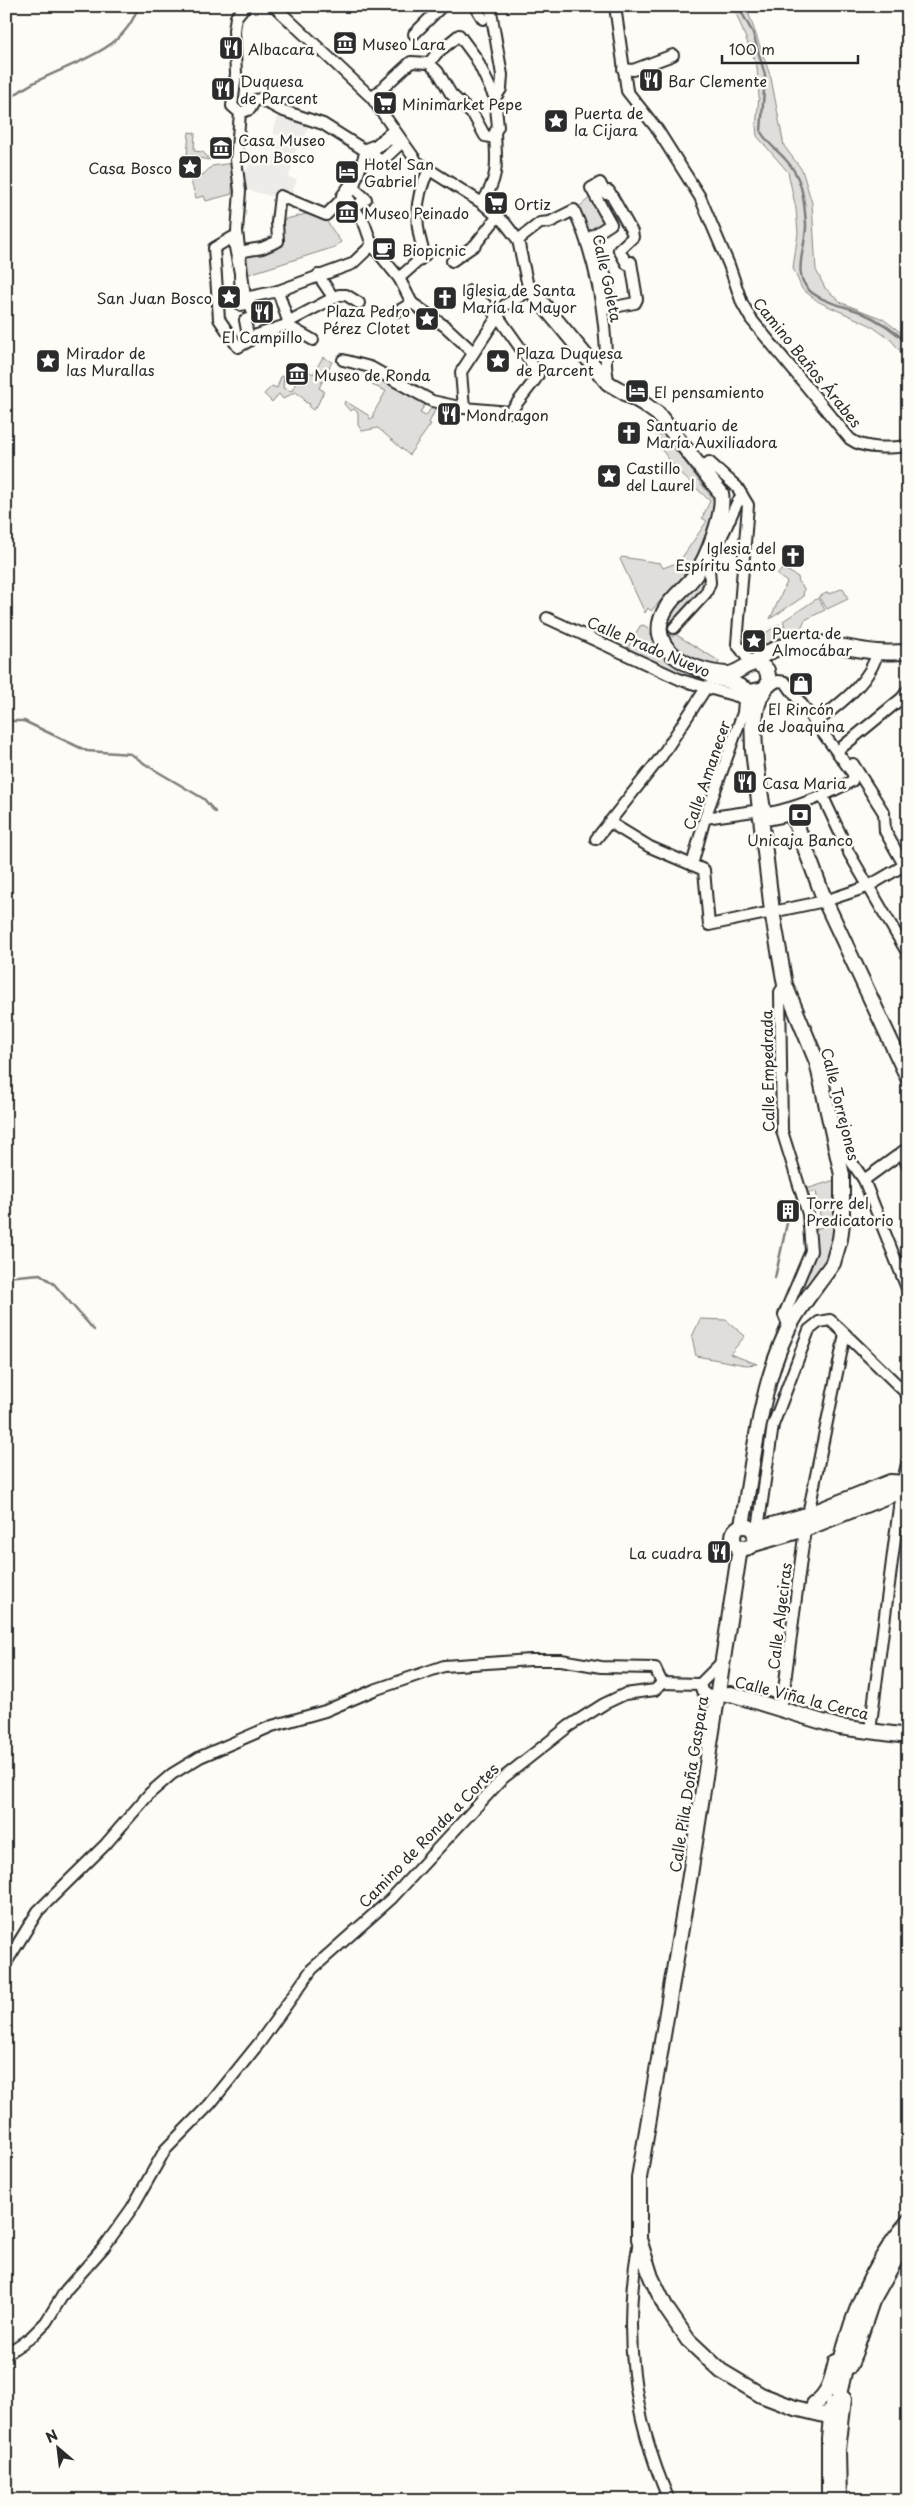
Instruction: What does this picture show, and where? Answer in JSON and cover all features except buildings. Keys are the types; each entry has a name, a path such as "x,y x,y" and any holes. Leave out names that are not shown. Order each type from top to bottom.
{"main road":[{"path":"531,290 608,383 658,414 704,464 721,494 722,501 708,553 694,576 666,607 660,626 661,639 672,655 746,691 767,686 768,671 778,651 788,644"},
{"path":"706,671 728,674 749,665 773,649 803,641 820,642 877,652 908,652"},
{"path":"746,691 740,677 749,665 761,664 768,671"},
{"name":"Calle Torrejones","path":"746,691 763,813 772,911 786,985 817,1062 842,1174 842,1223 837,1252 822,1278"},
{"path":"763,813 792,813 826,901 908,1078"},
{"name":"Calle Pila Doña Gaspara","path":"815,2409 787,2404 761,2395 742,2385 720,2371 688,2340 666,2308 652,2277 639,2240 639,2178 665,2025 714,1700 750,1535 769,1386 789,1327 822,1278"},
{"path":"750,1535 810,1514 890,1482 905,1483"},
{"path":"750,1535 805,1529 893,1494 905,1483"},
{"name":"Calle Viña la Cerca","path":"714,1700 731,1694 779,1707 839,1727 908,1736"},
{"path":"815,2409 829,2387 841,2345 849,2332 871,2280 891,2245 908,2222"},
{"path":"836,2498 840,2428 852,2356 872,2301 908,2237"},
{"path":"829,2434 836,2384 849,2332"},
{"path":"815,2409 827,2414 836,2408 844,2368 852,2356"},
{"path":"815,2409 826,2425 829,2434 836,2498"},
{"path":"832,2411 835,2415 832,2478 836,2498"}],"street":[{"path":"240,113 232,106 236,74 234,30 236,17 245,6"},
{"path":"274,6 372,98 395,136 417,162 482,203 498,216 518,240 527,282 531,290 505,305 461,372 464,408"},
{"path":"414,34 442,6"},
{"path":"475,6 483,19"},
{"path":"482,203 493,185 498,127 495,98 501,88 502,75 490,6"},
{"name":"Camino Baños Árabes","path":"615,6 626,91 657,129 700,197 729,265 742,304 751,319 856,444 889,448 908,446"},
{"path":"429,64 437,53 460,36 476,58 493,94"},
{"path":"623,69 633,70 673,55"},
{"path":"372,98 411,62 429,64 438,72 451,94 474,116 485,136 496,138"},
{"path":"240,113 250,109 255,100 260,99 281,110 324,124 368,150"},
{"path":"240,113 236,160 240,192 237,232 245,298 278,291 352,264 372,245"},
{"path":"244,251 268,246 278,241 277,214 280,196 321,215 326,215 348,194 368,150 395,136"},
{"path":"399,278 425,255 419,239 416,199 429,170"},
{"path":"600,183 605,193 609,191 632,232 633,237 619,250 627,264 631,262 638,299 635,303 609,308 608,285 599,254 591,237 611,224 591,188 600,183"},
{"path":"348,194 366,199 354,208"},
{"path":"348,194 365,225 372,245 399,278 412,303 446,327 473,352"},
{"name":"Calle Goleta","path":"518,240 540,222 550,222 574,210 584,232 599,290 607,343 608,383"},
{"path":"452,261 475,245 498,216"},
{"path":"233,237 240,273 241,306 250,304 254,317 245,320 248,338 249,341 238,347 219,319 214,248 233,237"},
{"path":"318,275 333,297"},
{"path":"278,291 289,324 313,340"},
{"path":"343,360 370,367 432,402 464,408 510,412 538,375 497,315 470,291"},
{"path":"248,338 289,324 333,297 346,295 359,303"},
{"path":"398,311 412,303"},
{"path":"704,464 737,487 748,504 744,582 738,620 737,644 749,665"},
{"path":"674,628 706,593 710,583 708,553 719,541 730,513 742,495"},
{"name":"Calle Prado Nuevo","path":"547,618 681,680 706,688 746,691"},
{"path":"819,720 839,704 868,674 875,664 877,652"},
{"path":"609,822 650,846 704,870 709,925 826,901 867,887 905,869 885,831 884,813 864,780 790,680 768,671"},
{"path":"705,818 768,813 792,809 852,781 854,774 785,682 778,681 771,684 762,696 758,708 757,738 763,813"},
{"path":"596,838 661,757 706,688"},
{"path":"841,748 902,698 908,690"},
{"name":"Calle Amanecer","path":"692,865 705,818 744,707 746,691"},
{"path":"735,735 752,736"},
{"path":"792,813 864,780"},
{"path":"824,799 867,887 908,954"},
{"name":"Calle Empedrada","path":"786,985 780,992 782,1131 808,1214 811,1250 784,1315 789,1327"},
{"path":"835,1138 841,1143 864,1180 908,1291"},
{"path":"864,1180 905,1150 908,1167"},
{"path":"750,1535 772,1425 809,1330 819,1322 830,1320 908,1395"},
{"name":"Calle Algeciras","path":"779,1707 783,1697 805,1529 810,1514 845,1334"},
{"path":"870,1731 908,1460"},
{"path":"6,1963 38,1911 105,1845 150,1793 172,1774 200,1757 231,1743 272,1726 325,1711 374,1690 444,1666 530,1660 561,1660 601,1667 655,1668 662,1683 700,1684 723,1660"},
{"name":"Camino de Ronda a Cortes","path":"6,2354 30,2338 46,2322 66,2290 104,2247 132,2208 165,2150 210,2104 254,2050 312,1969 391,1899 503,1778 569,1726 604,1704 625,1694 655,1690 662,1683"},
{"path":"700,1684 702,1691 714,1700"},
{"path":"639,2240 634,2267 630,2332 631,2364 649,2447 670,2500"}],"shaded area":[{"path":"746,6 771,78 784,146 802,170 812,203 816,270 825,288 842,303 883,319 908,338 908,360 891,340 870,325 819,302 802,289 793,268 798,233 796,209 788,172 757,136 756,126 759,97 757,67 734,8"},
{"path":"280,112 310,123 303,141 299,140 289,177 297,180 291,196 277,191 276,197 243,189 242,180 249,164 255,164 256,162 272,166 280,135 274,135 274,128"},
{"path":"189,132 195,133 194,151 203,152 210,160 187,156"},
{"path":"233,163 232,194 206,201 204,196 196,198 190,178 204,174 212,166"},
{"path":"594,194 611,224 591,237 579,207"},
{"path":"310,213 325,219 341,242 335,247 246,275 243,252 283,245 282,220"},
{"path":"323,357 332,362 319,388 324,391 313,410 303,397 295,392 283,399 279,394 272,402 264,394 272,386 277,388 281,376 284,377 283,388 292,391 297,380 301,382 304,368 313,374"},
{"path":"377,373 427,401 420,413 426,416 431,408 435,410 429,423 431,424 409,455 378,428 362,431 358,425 358,413 354,409 350,411 344,404 345,401 368,415 370,419 373,418 373,414 386,391 372,385"},
{"path":"663,433 716,503 699,554 691,567 651,611 648,608 645,613 620,559 622,557 660,563 663,568 679,562 707,521 702,518 710,501 678,471 658,445 661,440 656,437"},
{"path":"783,568 798,577 799,583 804,588 803,597 770,619 787,582 777,575"},
{"path":"703,579 709,581 708,585 670,628 669,622 675,609"},
{"path":"843,588 848,599 827,609 819,597 828,592 829,594"},
{"path":"818,598 825,610 805,620 798,634 769,645 764,644 761,636 779,624 781,627 785,626 783,621"},
{"path":"640,626 647,627 658,648 670,661 685,671 706,680 703,684 681,677 626,650"},
{"path":"670,634 673,637 675,634 719,661 717,667 714,668 675,649 667,639"},
{"path":"835,1180 835,1222 829,1252 821,1267 791,1309 811,1261 814,1230 822,1227 816,1191 807,1193 806,1189"},
{"path":"700,1319 726,1320 745,1336 730,1354 757,1364 746,1365 696,1356 692,1337"}],"waterway":[{"path":"6,103 21,90 79,62 116,40 129,25 138,6"},
{"path":"738,6 753,33 765,75 761,132 792,167 802,190 806,233 800,269 805,285 811,292 822,299 873,318 892,330 908,344"},
{"path":"6,718 11,721 24,721 87,751 131,754 204,799 215,812"},
{"path":"775,1278 787,1223"},
{"path":"6,1277 40,1274 54,1284 94,1330"}],"place":[{"name":"Museo Lara","path":"345,43"},
{"name":"Albacara","path":"231,48"},
{"name":"Bar Clemente","path":"651,80"},
{"name":"Duquesa de Parcent","path":"223,89"},
{"name":"Minimarket Pepe","path":"385,103"},
{"name":"Puerta de la Cijara","path":"556,121"},
{"name":"Casa Museo Don Bosco","path":"221,148"},
{"name":"Casa Bosco","path":"190,167"},
{"name":"Hotel San Gabriel","path":"347,172"},
{"name":"Ortiz","path":"496,203"},
{"name":"Museo Peinado","path":"347,212"},
{"name":"Biopicnic","path":"384,249"},
{"name":"San Juan Bosco","path":"229,297"},
{"name":"Iglesia de Santa María la Mayor","path":"445,298"},
{"name":"El Campillo","path":"262,312"},
{"name":"Plaza Pedro Pérez Clotet","path":"427,319"},
{"name":"Mirador de las Murallas","path":"48,361"},
{"name":"Plaza Duquesa de Parcent","path":"498,361"},
{"name":"Museo de Ronda","path":"297,374"},
{"name":"El pensamiento","path":"637,391"},
{"name":"Mondragon","path":"449,414"},
{"name":"Santuario de María Auxiliadora","path":"629,433"},
{"name":"Castillo del Laurel","path":"609,476"},
{"name":"Iglesia del Espíritu Santo","path":"793,556"},
{"name":"Puerta de Almocábar","path":"754,641"},
{"name":"El Rincón de Joaquina","path":"801,684"},
{"name":"Casa Maria","path":"745,782"},
{"name":"Unicaja Banco","path":"800,815"},
{"name":"Torre del Predicatorio","path":"788,1211"},
{"name":"La cuadra","path":"719,1552"}]}
